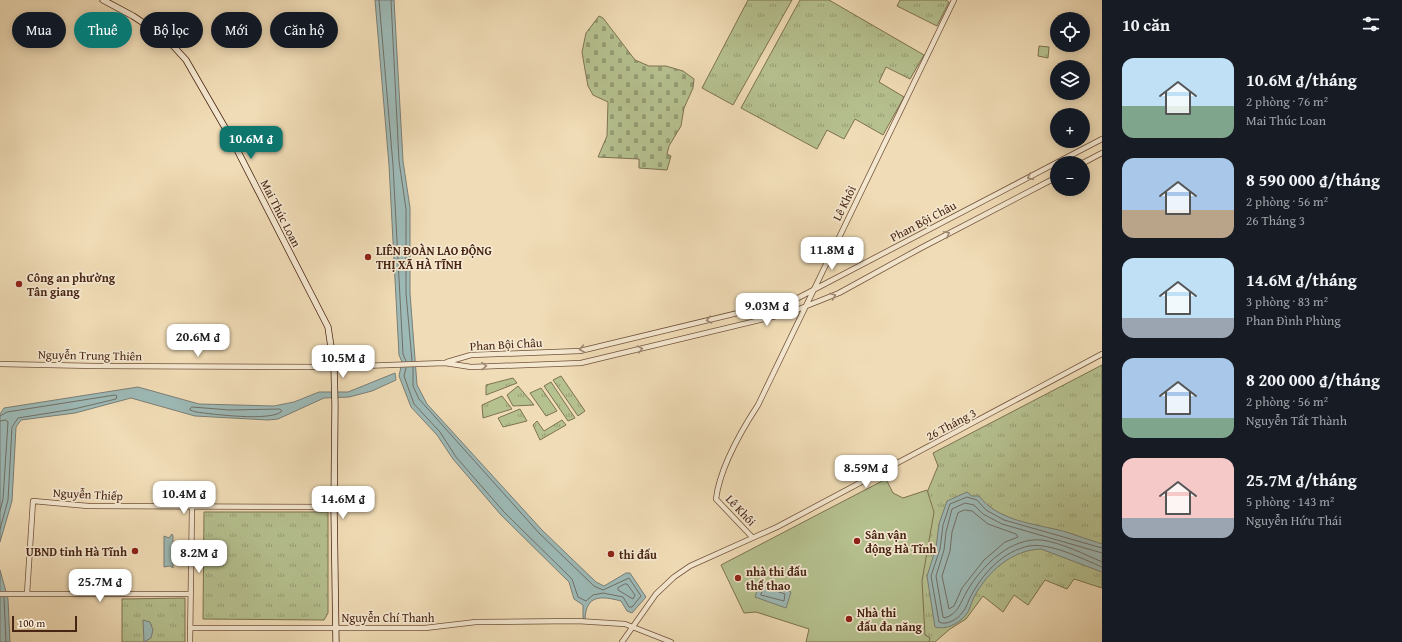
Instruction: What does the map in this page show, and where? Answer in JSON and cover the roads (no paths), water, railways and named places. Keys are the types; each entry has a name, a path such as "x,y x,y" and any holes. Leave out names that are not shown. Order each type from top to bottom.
{"main road":[{"name":"Mai Thúc Loan","path":"103,0 133,16 166,38 193,71 231,138 328,327 334,367 335,392 334,507 336,642"}],"street":[{"name":"Lê Khôi","path":"752,536 716,499 740,432 758,405 807,306 849,214 954,0"},
{"name":"Phan Bội Châu","path":"446,363 471,355 580,350 796,299 1102,139"},
{"path":"1090,159 1102,153"},
{"name":"Phan Bội Châu","path":"446,363 471,367 581,363 789,313 839,293 1050,181"},
{"name":"26 Tháng 3","path":"622,642 656,594 674,577 690,566 752,536 777,526 1102,354"},
{"name":"Nguyễn Trung Thiên","path":"0,364 334,367 446,363"},
{"name":"Nguyễn Thiếp","path":"27,594 33,501 88,506 334,507"},
{"path":"190,642 192,506"},
{"path":"0,594 190,594"},
{"name":"Nguyễn Chí Thanh","path":"190,628 425,628 476,622 544,621 619,624 633,627 671,642"}],"water":[{"path":"375,0 394,0 403,161 410,208 410,293 417,385 427,404 542,530 596,582 604,586 626,573 630,573 646,597 632,613 627,611 621,601 602,598 592,601 588,605 585,619 583,619 583,605 574,599 569,582 501,515 453,459 437,435 411,407 399,376 402,362 399,355 389,165"},
{"path":"395,373 396,380 372,391 349,397 324,398 278,419 268,420 195,416 131,398 75,413 21,420 16,427 12,501 0,542 0,414 4,408 138,387 199,404 274,406 294,402 319,392 348,392"},
{"path":"967,492 972,496 979,496 996,511 1007,516 1063,531 1102,544 1102,572 1041,549 1020,553 1002,564 986,579 974,597 967,614 962,619 947,627 935,627 927,576 936,548 939,524 947,501"},
{"path":"172,534 173,568 170,566 164,567 164,536 169,538"},
{"path":"0,570 8,599 10,642 0,642"},
{"path":"760,581 791,592 786,608 755,597"},
{"path":"143,620 150,622 153,630 151,638 144,642"}],"place":[{"name":"LIÊN ĐOÀN LAO ĐỘNG THỊ XÃ HÀ TĨNH","path":"368,257"},
{"name":"Công an phường Tân giang","path":"19,284"},
{"name":"Sân vận động Hà Tĩnh","path":"857,541"},
{"name":"UBND tỉnh Hà Tĩnh","path":"135,551"},
{"name":"thi đấu","path":"611,554"},
{"name":"nhà thi đấu thể thao","path":"738,578"},
{"name":"Nhà thi đấu đa năng","path":"849,619"}]}
